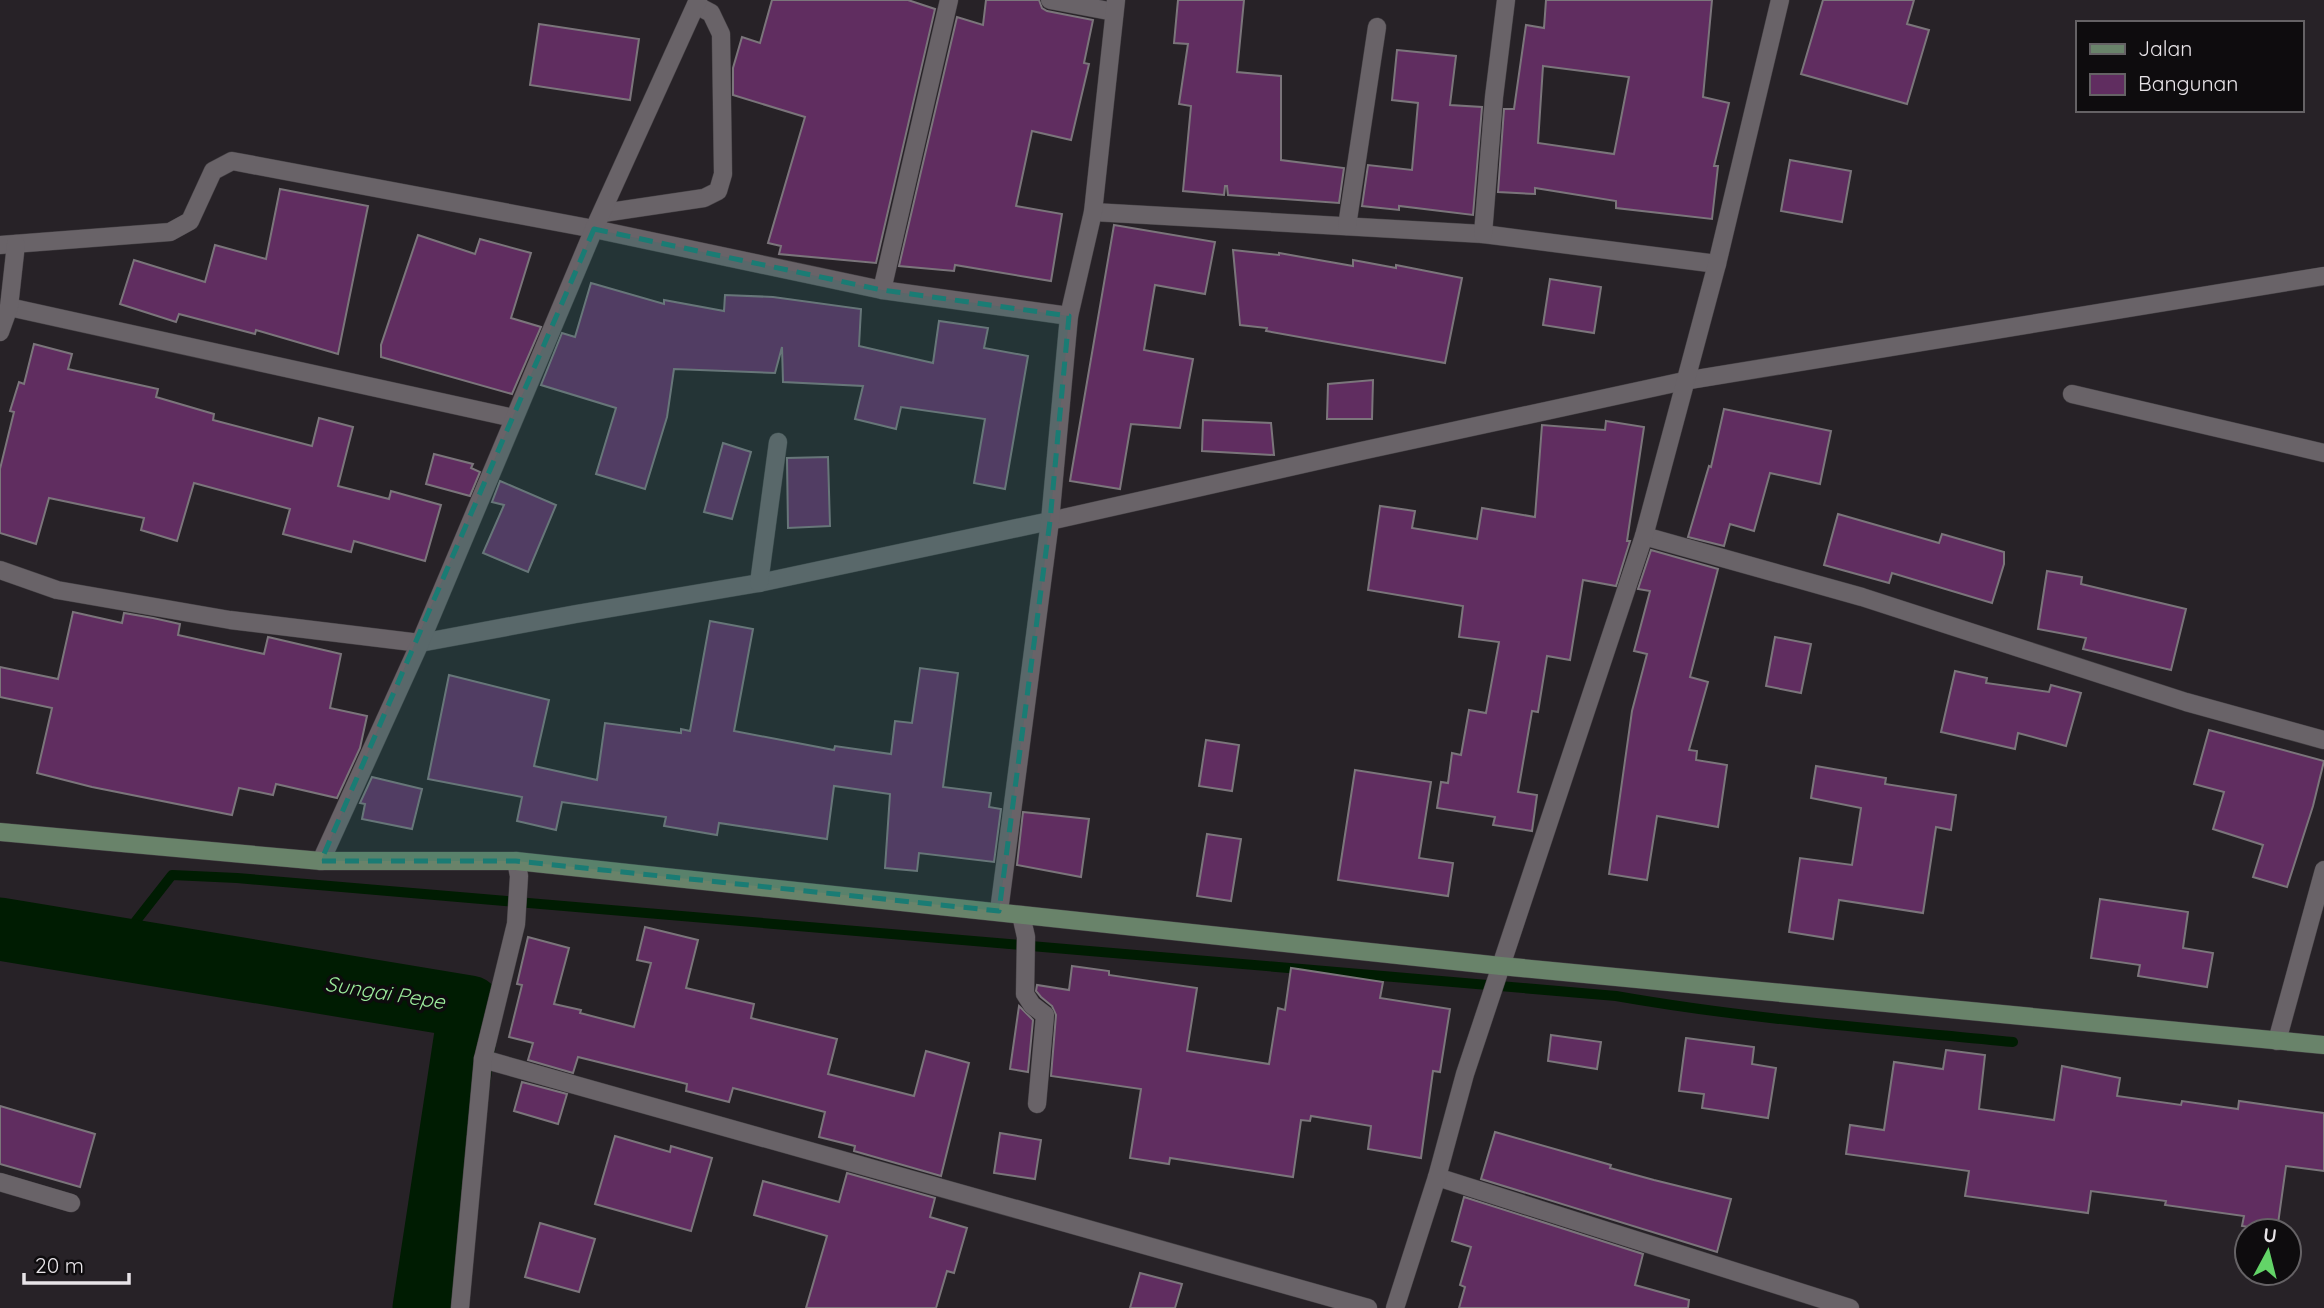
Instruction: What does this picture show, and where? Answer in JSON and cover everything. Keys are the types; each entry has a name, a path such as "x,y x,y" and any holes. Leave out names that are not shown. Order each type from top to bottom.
{"main road":[{"path":"0,832 321,861 518,869 999,911 1501,966 2324,1045"}],"street":[{"path":"882,290 949,0"},
{"path":"999,911 1050,522 1069,316 1093,212 1115,6 1050,0"},
{"path":"1483,234 1494,97 1506,0"},
{"path":"1395,1308 1437,1177 1465,1074 1644,536 1717,264 1780,0"},
{"path":"321,861 420,643 594,229 697,2 711,13 721,34 723,174 718,191 704,198 603,213"},
{"path":"1347,226 1377,27"},
{"path":"0,332 9,307 8,244 170,232 190,221 213,171 232,161 594,229 882,290 1069,316"},
{"path":"1093,212 1483,234 1717,264"},
{"path":"0,570 57,590 230,620 420,643 759,583 1050,522 1348,454 1684,382 2324,276"},
{"path":"9,307 513,418"},
{"path":"2073,394 2324,453"},
{"path":"759,583 778,442"},
{"path":"1644,536 1862,597 2186,702 2324,740"},
{"path":"460,1308 483,1059 516,924 518,869"},
{"path":"2277,1041 2324,870"},
{"path":"1021,915 1026,937 1025,994 1032,1005 1045,1015 1037,1104"},
{"path":"483,1059 1368,1308"},
{"path":"1437,1177 1850,1308"},
{"path":"0,1182 71,1203"}],"highlighted area":[{"path":"594,229 882,290 1069,316 1050,521 999,911 516,861 321,861"}],"building":[{"path":"772,0 908,0 935,9 876,263 779,254 781,246 768,243 805,117 733,95 733,68 742,37 760,43"},
{"path":"986,0 1039,0 1042,8 1047,11 1093,20 1084,63 1089,64 1071,140 1032,131 1016,206 1062,214 1051,281 955,265 954,271 899,266 957,17 983,25"},
{"path":"1178,0 1244,0 1237,72 1281,76 1281,160 1344,168 1339,203 1228,195 1227,186 1224,195 1183,191 1191,106 1179,104 1188,44 1174,43"},
{"path":"1546,0 1712,0 1703,97 1729,103 1714,166 1718,166 1712,219 1616,208 1616,201 1535,188 1535,194 1498,192 1504,109 1514,109 1526,25 1544,28","holes":["1543,66 1629,77 1614,154 1538,143"]},
{"path":"1823,0 1914,0 1907,24 1929,30 1907,104 1801,74"},
{"path":"539,24 639,39 630,100 530,85"},
{"path":"1397,50 1456,56 1450,105 1482,107 1473,215 1399,206 1399,210 1362,206 1368,165 1412,170 1418,103 1392,100"},
{"path":"1790,160 1851,171 1842,222 1781,211"},
{"path":"280,189 368,206 338,354 256,330 255,334 179,314 176,322 120,304 134,260 205,282 215,245 266,259"},
{"path":"1114,225 1215,242 1205,294 1155,285 1144,350 1193,359 1180,428 1131,424 1120,489 1070,481"},
{"path":"418,235 475,254 480,239 531,253 511,318 541,327 512,394 381,357 381,345"},
{"path":"1233,250 1279,253 1353,266 1353,260 1396,268 1396,265 1462,278 1445,363 1240,325"},
{"path":"1550,279 1601,287 1594,333 1543,325"},
{"path":"591,283 664,304 664,300 724,311 725,295 773,297 861,309 859,346 933,363 939,321 988,328 984,348 1028,356 1005,489 974,483 985,419 901,407 896,429 855,419 863,386 783,382 782,347 775,373 674,369 667,417 645,489 596,474 616,408 541,385 562,333 575,337"},
{"path":"34,344 72,354 68,369 158,389 156,397 214,414 213,420 312,446 319,418 353,427 338,486 389,499 391,491 441,505 425,561 354,541 351,552 283,534 290,509 194,483 177,541 141,530 144,518 49,498 36,544 0,533 0,469 14,412 10,411 19,382 24,384"},
{"path":"1373,380 1372,419 1327,419 1328,384"},
{"path":"1724,409 1831,431 1820,484 1770,473 1754,531 1730,524 1724,546 1688,537 1709,466 1711,467"},
{"path":"1203,420 1271,423 1274,455 1202,451"},
{"path":"1606,421 1644,427 1627,541 1630,541 1616,586 1583,580 1570,660 1547,656 1538,712 1532,711 1518,792 1537,795 1532,831 1493,825 1495,817 1437,808 1441,782 1448,783 1452,753 1461,755 1469,710 1486,713 1499,642 1459,637 1463,606 1368,590 1380,506 1415,511 1412,528 1477,539 1482,508 1535,517 1542,425 1605,430"},
{"path":"723,443 751,452 732,519 704,512"},
{"path":"434,454 473,464 471,468 480,472 470,496 426,484"},
{"path":"828,457 830,526 788,528 787,458"},
{"path":"500,481 556,505 528,572 483,553 504,505 492,502"},
{"path":"1838,514 1939,543 1942,534 2004,552 2004,564 1992,603 1892,573 1889,583 1824,565"},
{"path":"1651,550 1718,569 1690,677 1708,682 1689,750 1697,751 1696,760 1727,765 1718,827 1657,816 1647,880 1609,874 1632,711 1647,654 1634,651 1650,591 1638,589"},
{"path":"2047,571 2082,577 2081,584 2186,609 2171,670 2083,649 2086,638 2038,629"},
{"path":"73,612 122,623 124,613 153,618 180,624 178,635 264,654 268,637 341,654 330,708 367,716 360,748 337,798 276,784 273,795 239,788 232,815 92,787 37,773 52,708 0,697 0,667 58,679"},
{"path":"710,621 753,629 734,731 834,750 835,746 891,754 895,721 912,723 920,668 958,673 943,787 991,793 989,807 1001,809 994,862 919,853 917,871 885,868 890,794 834,786 827,839 719,823 717,835 664,826 666,817 562,802 556,830 517,821 522,797 428,779 449,675 549,700 534,766 597,780 605,723 681,733 681,729 690,731"},
{"path":"1775,637 1811,644 1801,693 1766,686"},
{"path":"1955,671 1987,678 1986,683 2049,692 2051,685 2081,693 2066,746 2018,733 2015,749 1941,732"},
{"path":"2209,730 2324,761 2313,806 2287,887 2253,877 2263,845 2213,829 2224,792 2194,784"},
{"path":"1206,740 1239,745 1232,791 1199,786"},
{"path":"1816,766 1886,778 1885,784 1956,795 1951,830 1936,827 1923,913 1839,900 1833,939 1789,932 1800,858 1852,865 1861,808 1811,798"},
{"path":"1355,770 1431,782 1419,858 1453,863 1448,896 1338,880"},
{"path":"372,777 422,789 412,829 362,819 365,804 360,803"},
{"path":"1023,812 1089,819 1081,877 1017,865"},
{"path":"1207,834 1241,839 1231,901 1197,896"},
{"path":"2100,899 2188,912 2183,948 2213,953 2207,987 2138,976 2140,965 2091,958"},
{"path":"645,927 698,940 686,988 754,1004 751,1018 837,1039 828,1074 914,1096 926,1051 969,1063 941,1176 854,1151 855,1146 819,1137 825,1112 733,1088 729,1102 686,1091 687,1084 578,1057 573,1073 528,1060 533,1043 509,1037 522,985 517,984 528,937 569,948 554,1004 634,1027 651,963 637,960"},
{"path":"1072,966 1109,971 1109,975 1197,988 1187,1051 1269,1064 1278,1008 1285,1010 1291,968 1383,982 1380,998 1450,1009 1440,1072 1433,1071 1421,1158 1368,1149 1371,1126 1311,1116 1310,1121 1301,1120 1293,1177 1170,1158 1169,1164 1130,1158 1141,1089 1051,1076 1056,1015 1052,1006 1036,991 1037,985 1069,990"},
{"path":"1019,1006 1033,1020 1028,1072 1010,1069"},
{"path":"1551,1035 1601,1042 1597,1069 1548,1061"},
{"path":"1686,1038 1754,1047 1752,1064 1776,1068 1768,1118 1702,1108 1704,1094 1679,1091"},
{"path":"1946,1050 1985,1055 1979,1109 2054,1120 2062,1066 2120,1078 2117,1096 2181,1105 2182,1101 2238,1109 2239,1101 2324,1113 2324,1171 2286,1166 2279,1217 2244,1217 2165,1205 2166,1201 2091,1191 2088,1213 1965,1196 1969,1171 1846,1154 1850,1125 1884,1130 1894,1062 1943,1069"},
{"path":"522,1082 567,1094 558,1124 514,1111"},
{"path":"0,1106 95,1134 80,1187 0,1164"},
{"path":"1495,1132 1611,1165 1610,1168 1731,1199 1717,1252 1481,1179"},
{"path":"1000,1133 1041,1140 1035,1179 994,1173"},
{"path":"615,1136 670,1152 671,1146 712,1158 691,1231 595,1204"},
{"path":"847,1173 935,1198 930,1217 967,1228 954,1273 947,1271 936,1308 806,1308 827,1236 754,1215 763,1181 839,1202"},
{"path":"1464,1197 1643,1254 1635,1285 1689,1300 1688,1308 1459,1308 1465,1287 1460,1285 1471,1247 1452,1241"},
{"path":"540,1223 595,1239 579,1292 525,1277"},
{"path":"1140,1273 1182,1284 1175,1308 1130,1308"}],"waterway":[{"path":"114,949 172,875 237,878 1616,996 1764,1017 2013,1042"},
{"name":"Sungai Pepe","path":"0,929 470,1007 424,1308"}]}
